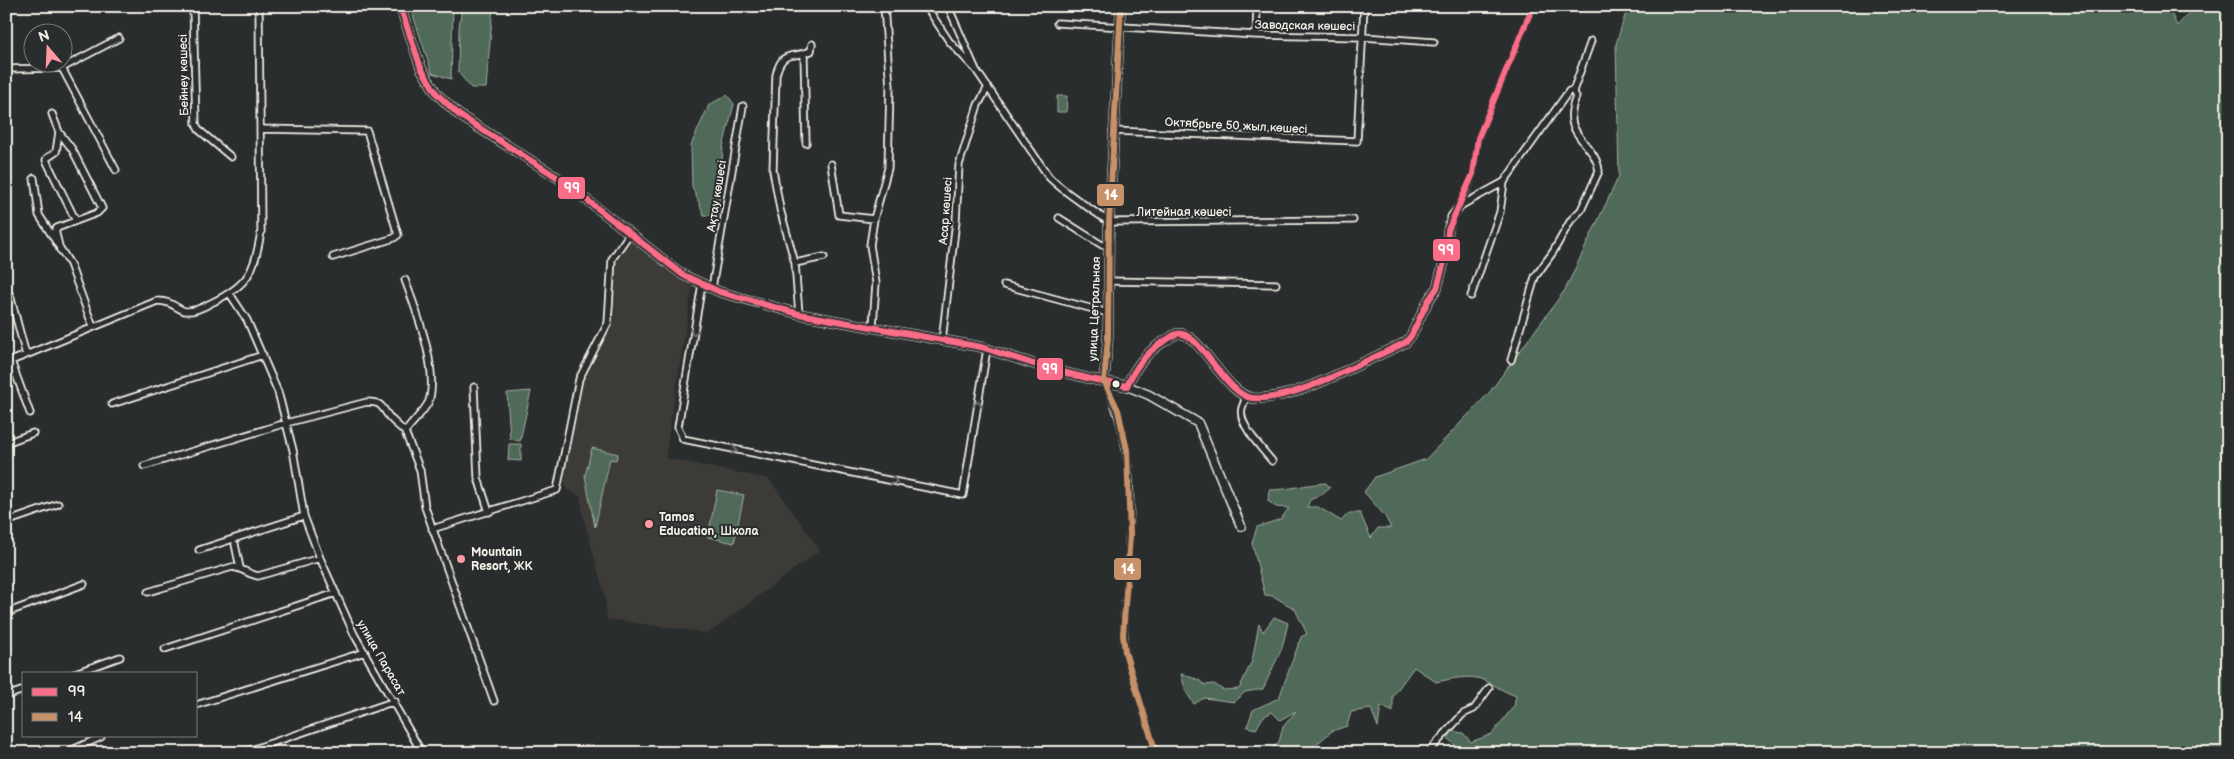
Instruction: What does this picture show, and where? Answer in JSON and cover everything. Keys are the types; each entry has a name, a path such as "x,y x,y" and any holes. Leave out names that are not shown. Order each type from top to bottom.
{"street":[{"name":"Бейнеу көшесі","path":"193,6 196,124 199,130 231,157"},
{"path":"30,413 9,362 157,301 168,301 183,311 191,310 230,294 240,287 252,271 262,232 259,6"},
{"path":"400,6 421,68 437,94 468,121 560,179 683,275 712,288 798,314 873,326 987,349 1091,380 1128,386 1188,416 1201,427 1241,526"},
{"path":"873,326 876,283 870,245 874,219 888,168 890,87 884,6"},
{"path":"926,6 948,41 976,70 1050,177 1063,191 1087,205 1109,222"},
{"path":"948,6 976,70"},
{"name":"улица Цетральная","path":"1121,6 1113,131 1108,245 1108,313 1104,381 1118,410 1127,450 1130,535 1123,635 1125,652 1156,753"},
{"path":"1256,34 1257,6"},
{"path":"1363,37 1364,6"},
{"path":"1128,386 1150,350 1176,334 1182,334 1193,339 1231,384 1247,397 1266,397 1302,389 1406,342 1415,330 1428,301 1437,288 1446,256 1448,230 1452,217 1460,206 1473,174 1478,138 1533,6"},
{"name":"Заводская көшесі","path":"1057,23 1434,42"},
{"name":"Октябрьге 50 жыл көшесі","path":"1113,131 1357,141 1363,37"},
{"path":"72,63 119,38"},
{"path":"1511,360 1535,277 1553,252 1571,220 1581,210 1599,171 1594,156 1574,128 1573,105 1576,97 1573,91 1591,41"},
{"path":"798,314 795,263 780,209 773,170 776,75 779,64 785,56 804,54 811,51 812,44"},
{"path":"804,54 806,143"},
{"path":"6,70 22,69"},
{"path":"64,72 116,170"},
{"name":"Асар көшесі","path":"942,341 956,221 959,165 978,104 988,87"},
{"path":"1460,206 1504,182 1569,91 1573,91"},
{"name":"Ақтау көшесі","path":"712,288 742,106"},
{"path":"52,114 59,132 72,148 102,208 97,213 55,230 60,250"},
{"path":"260,129 367,131 398,235 394,238 333,257"},
{"path":"59,132 56,152 46,160 76,221"},
{"path":"831,164 839,215 874,219"},
{"path":"34,178 39,215 73,272 93,327"},
{"path":"1471,296 1500,212 1504,182"},
{"path":"1059,218 1102,245 1108,245"},
{"name":"Литейная көшесі","path":"1109,222 1353,220"},
{"path":"432,529 557,490 579,379 608,323 612,259 630,233"},
{"path":"795,263 824,257"},
{"path":"405,280 425,338 430,376 428,402 405,432"},
{"path":"1108,281 1276,284"},
{"path":"702,284 678,427 683,439 963,495 987,349"},
{"path":"1004,285 1108,313"},
{"path":"7,290 26,355"},
{"name":"улица Парасат","path":"230,294 247,320 278,392 304,516 320,558 354,634 395,702 422,753"},
{"path":"112,404 263,355"},
{"path":"474,387 478,478 489,512"},
{"path":"1247,397 1242,408 1242,419 1272,461"},
{"path":"144,466 286,423 366,402 377,402 384,407 390,419 405,432 420,470 425,507 432,529 494,701"},
{"path":"6,443 33,433"},
{"path":"6,522 58,504"},
{"path":"199,550 304,516"},
{"path":"235,544 240,568"},
{"path":"148,592 232,567 240,568 249,574 258,576 320,558"},
{"path":"6,613 84,584"},
{"path":"165,649 336,593"},
{"path":"198,704 365,652"},
{"path":"78,672 120,657"},
{"path":"1430,753 1431,749 1463,714 1474,709 1489,688"},
{"path":"6,696 22,691"},
{"path":"242,753 395,702"},
{"path":"65,753 101,737"}],"shaded area":[{"path":"629,241 692,288 665,458 769,479 820,550 709,633 607,619 605,596 583,516 580,496 567,489 564,480 583,381 613,323 616,259"}],"green space":[{"path":"410,6 453,6 451,79 432,73"},
{"path":"462,6 493,6 486,88 471,88 458,72 459,28"},
{"path":"1628,6 2168,6 2177,26 2195,6 2228,6 2228,753 1460,753 1461,750 1448,739 1451,731 1463,733 1471,742 1492,734 1514,706 1516,696 1478,678 1460,678 1436,682 1414,667 1393,696 1393,712 1381,706 1378,727 1371,709 1351,712 1347,726 1332,731 1306,753 1266,753 1279,742 1283,727 1296,711 1280,720 1272,712 1263,717 1256,729 1247,727 1253,710 1279,698 1301,637 1307,634 1295,609 1273,596 1265,595 1252,543 1257,527 1281,519 1289,508 1276,507 1268,501 1269,490 1326,483 1330,488 1323,494 1310,500 1307,507 1318,507 1341,521 1349,513 1360,513 1371,538 1378,528 1391,528 1385,516 1364,492 1375,477 1426,459 1489,393 1565,290 1619,176 1616,44"},
{"path":"727,95 734,104 723,147 718,216 704,215 692,186 691,145 709,105"},
{"path":"1057,96 1067,96 1066,112 1057,112"},
{"path":"531,391 520,441 510,439 507,393"},
{"path":"509,444 521,444 521,461 508,460"},
{"path":"592,448 618,454 616,460 610,459 595,527 585,476"},
{"path":"717,490 744,495 734,543 708,537"},
{"path":"1274,617 1288,623 1282,648 1263,689 1245,692 1235,702 1204,698 1194,704 1186,692 1181,674 1199,680 1205,685 1214,684 1223,690 1239,689 1252,661 1259,624 1263,632"}],"transit line":[{"name":"99","path":"400,6 421,68 437,94 459,115 560,179 683,275 720,292 799,314 981,347 1046,368 1127,386 1138,366 1152,350 1176,334 1184,335 1203,350 1232,386 1242,394 1252,398 1268,398 1286,394 1323,381 1406,342 1411,336 1428,301 1437,288 1446,255 1448,230 1473,174 1478,138 1533,6"},
{"name":"14","path":"1121,6 1109,222 1108,338 1104,381 1118,410 1127,450 1130,535 1123,635 1125,652 1156,753"}],"place":[{"name":"Tamos Education, Школа","path":"649,524"},
{"name":"Mountain Resort, ЖК","path":"461,559"}]}
